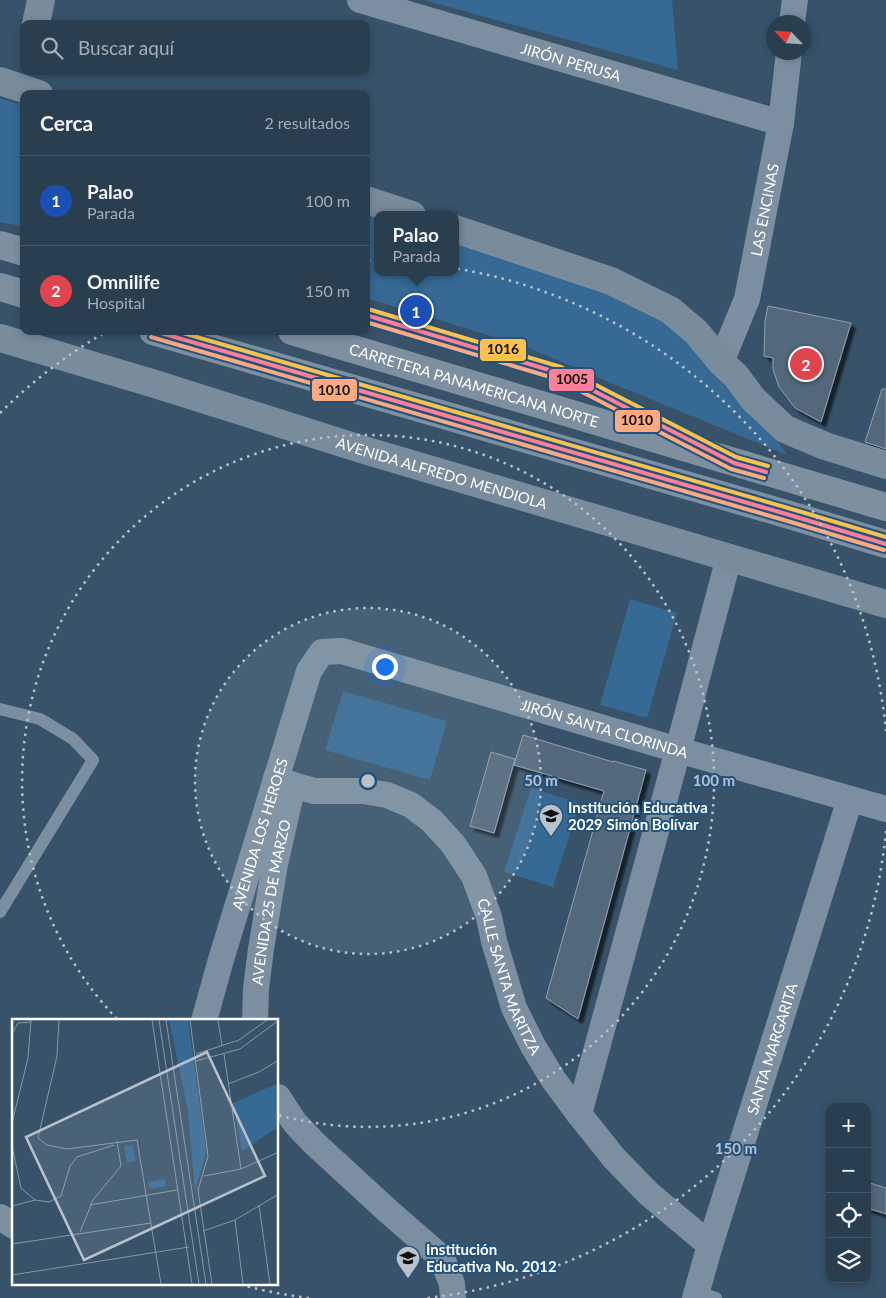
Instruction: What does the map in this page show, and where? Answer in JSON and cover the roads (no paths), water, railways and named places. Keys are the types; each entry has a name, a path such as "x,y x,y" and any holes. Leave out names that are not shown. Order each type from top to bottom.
{"highway":[{"path":"0,245 20,251"},
{"path":"0,287 20,293"},
{"path":"167,335 886,544"},
{"name":"CARRETERA PANAMERICANA NORTE","path":"305,335 886,507"}],"main road":[{"path":"37,20 41,0"},
{"path":"370,201 400,211"},
{"path":"459,230 612,281 670,310 696,332 721,362 736,376 753,399 785,429 825,446 886,465"},
{"name":"AVENIDA ALFREDO MENDIOLA","path":"0,338 155,384 364,450 886,604"}],"street":[{"name":"JIRÓN PERUSA","path":"360,0 781,123"},
{"path":"793,15 795,0"},
{"name":"LAS ENCINAS","path":"721,362 747,299 781,123 788,60"},
{"path":"579,1114 729,557"},
{"name":"JIRÓN SANTA CLORINDA","path":"322,652 342,651 886,809"},
{"name":"AVENIDA LOS HEROES","path":"204,1019 220,963 285,782 309,671 322,652"},
{"name":"AVENIDA 25 DE MARZO","path":"255,1019 256,989 261,949 275,864 285,782"},
{"name":"CALLE SANTA MARITZA","path":"285,782 314,791 363,791 387,795 410,805 432,821 453,844 474,876 486,908 514,1008 533,1046 553,1079 614,1158 649,1194 710,1245"},
{"name":"SANTA MARGARITA","path":"703,1296 710,1245 850,799"},
{"path":"279,1099 295,1123 314,1143 442,1258 452,1284 453,1298"},
{"path":"0,1217 12,1225"}],"lane":[{"path":"370,316 559,373 734,462"},
{"path":"0,709 40,719 72,739 93,760 0,912"}],"place":[{"name":"Palao","path":"416,311"},
{"name":"Omnilife","path":"806,364"},
{"name":"Institución Educativa 2029 Simón Bolívar","path":"551,837"},
{"name":"Institución Educativa No. 2012","path":"408,1279"}]}
